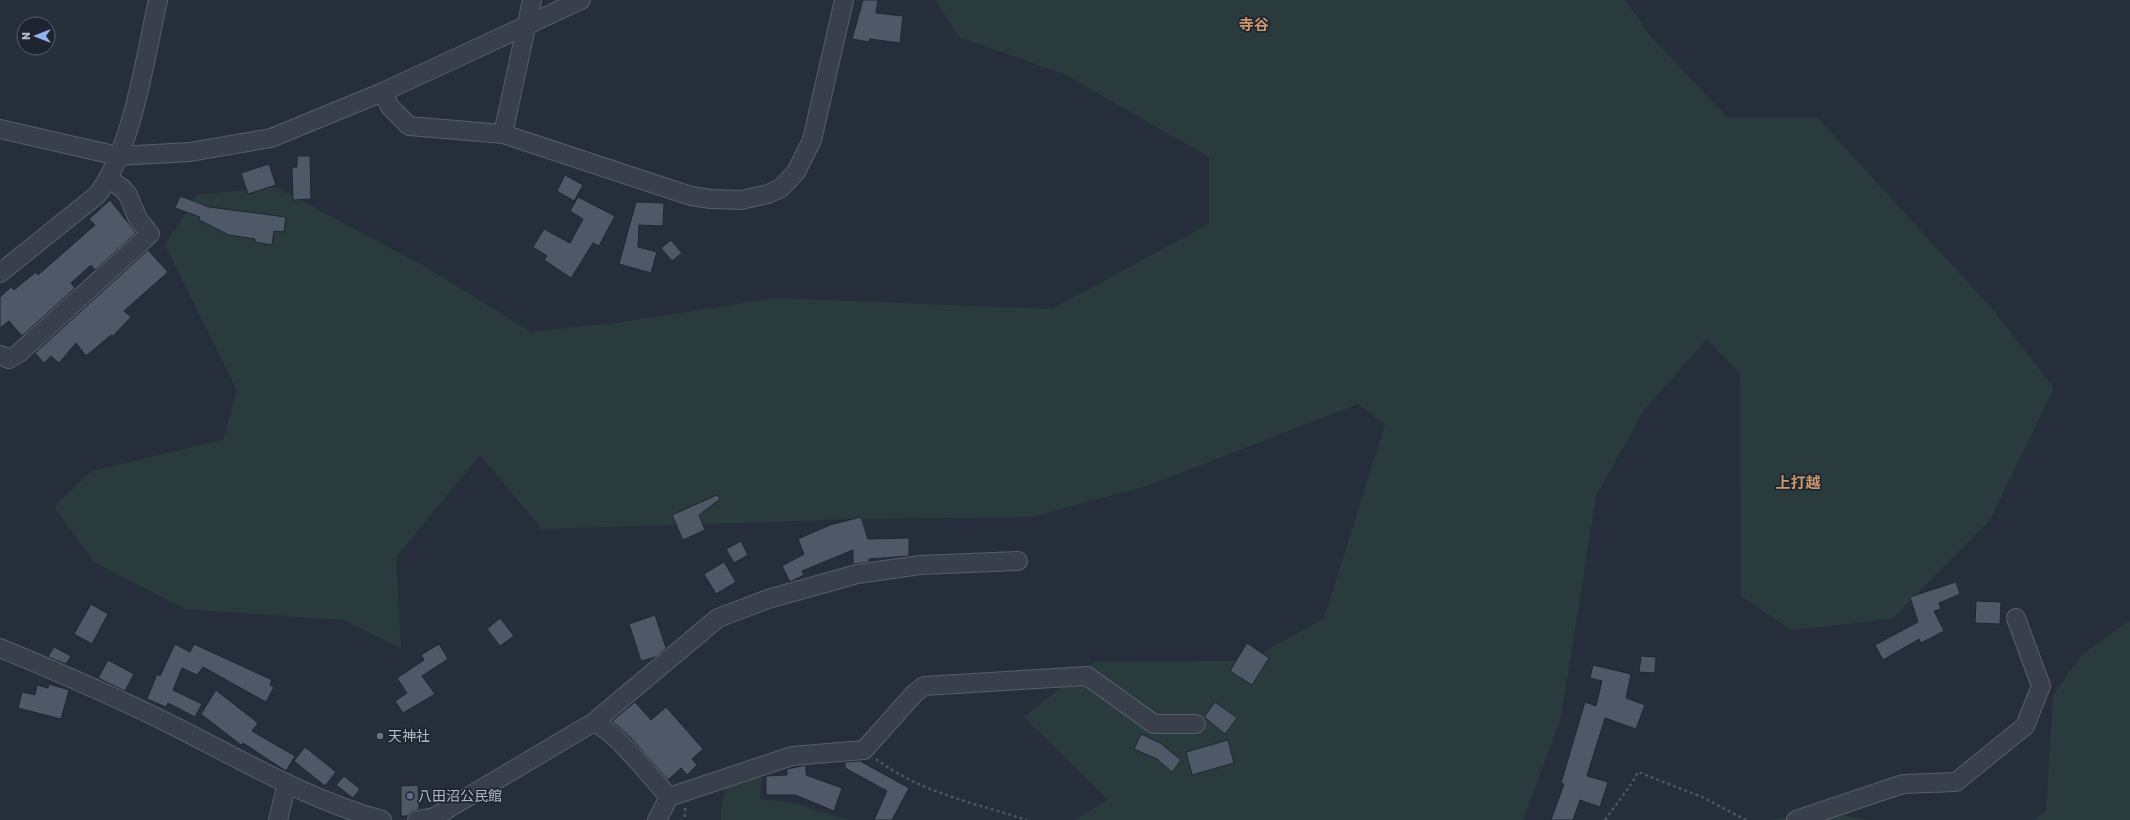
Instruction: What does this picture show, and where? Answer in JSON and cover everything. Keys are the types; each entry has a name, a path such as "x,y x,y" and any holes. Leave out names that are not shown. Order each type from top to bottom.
{"street":[{"path":"0,273 97,195 109,179 130,125 158,0"},
{"path":"503,134 532,0"},
{"path":"0,129 118,156 190,152 271,138 383,92 581,0"},
{"path":"383,92 390,107 409,126 503,134 691,196 711,199 741,200 768,194 781,188 796,172 812,140 844,0"},
{"path":"0,355 8,359 19,353 150,234 138,219 128,195 123,189 109,179"},
{"path":"417,820 434,817 440,814 594,722 718,618 761,602 857,574 920,565 1018,561"},
{"path":"1796,820 1902,784 1956,782 2025,726 2041,686 2016,618"},
{"path":"0,648 163,720 287,783 331,803 382,820"},
{"path":"657,820 669,797 792,756 864,750 914,694 924,686 1087,676 1154,724 1196,724"},
{"path":"594,722 603,727 614,737 669,797"},
{"path":"278,820 287,783"}],"path":[{"path":"864,750 889,769 932,791 1027,820"},
{"path":"1605,820 1632,783 1638,772 1702,797 1746,820"}],"shaded area":[{"path":"935,0 1625,0 1652,38 1728,118 1818,118 1993,310 2054,388 1990,520 1892,619 1791,630 1741,596 1740,374 1707,339 1644,410 1596,496 1561,718 1523,820 1074,820 1108,800 1024,717 1094,662 1248,661 1324,618 1385,425 1358,404 1147,486 1031,517 855,519 542,529 480,455 396,557 401,648 343,620 185,609 94,562 54,507 91,471 223,440 237,391 165,245 197,195 276,187 427,268 531,332 616,323 775,298 1052,309 1209,224 1209,157 1066,75 959,37"},
{"path":"2127,622 2130,622 2130,820 2033,820 2046,811 2053,695 2082,655"},
{"path":"762,777 760,799 789,802 850,820 721,820 721,806 727,784"},
{"path":"1816,810 1870,820 1771,820"}],"building":[{"path":"863,0 878,0 876,13 903,16 900,43 870,39 869,42 852,39"},
{"path":"297,156 310,156 311,199 293,200 292,167 297,167"},
{"path":"269,164 276,185 248,194 241,173"},
{"path":"565,175 583,185 574,201 557,191"},
{"path":"180,196 209,207 286,217 284,232 274,231 272,245 255,242 255,239 229,235 199,220 200,217 175,208"},
{"path":"578,197 615,216 599,246 593,243 571,278 544,260 547,256 533,247 544,229 570,243 583,219 570,211"},
{"path":"110,200 136,233 95,270 91,265 71,283 75,288 22,336 9,321 0,328 0,297 11,287 14,290 36,272 38,275 95,225 89,219"},
{"path":"636,202 664,203 663,226 639,225 638,247 657,252 651,273 619,264"},
{"path":"671,240 682,253 672,261 661,248"},
{"path":"148,250 168,272 124,311 131,317 113,336 111,335 86,356 76,343 59,363 51,356 44,363 35,353"},
{"path":"717,495 720,499 699,515 705,530 683,540 672,515"},
{"path":"861,517 868,539 909,538 909,556 869,559 869,562 853,564 853,550 802,571 804,575 790,582 782,566 804,554 798,539 830,525"},
{"path":"741,541 748,555 734,563 726,549"},
{"path":"724,562 736,582 716,594 704,574"},
{"path":"1956,582 1960,594 1939,603 1941,609 1934,611 1944,631 1921,643 1919,639 1883,660 1875,645 1918,622 1910,597"},
{"path":"1976,601 2001,602 2000,624 1975,623"},
{"path":"91,604 108,614 92,644 74,634"},
{"path":"655,615 666,648 656,657 641,661 629,624"},
{"path":"500,618 514,636 500,646 487,629"},
{"path":"1247,643 1269,658 1252,685 1230,671"},
{"path":"175,644 190,652 194,644 272,680 270,685 274,687 266,702 203,667 197,675 182,668 173,690 202,704 195,717 168,703 166,707 147,699 157,674 160,676"},
{"path":"439,644 448,659 422,676 435,694 403,713 395,701 407,693 397,678 424,660 421,655"},
{"path":"54,647 71,656 66,664 48,657"},
{"path":"1641,656 1656,657 1655,673 1639,672"},
{"path":"108,660 134,674 125,691 98,678"},
{"path":"1593,665 1631,674 1626,698 1645,705 1636,729 1605,718 1587,776 1608,782 1600,807 1580,800 1573,820 1551,820 1564,784 1561,783 1585,702 1596,706 1602,681 1590,678"},
{"path":"49,684 69,690 61,719 18,708 22,692 35,695 37,685 48,688"},
{"path":"216,690 258,723 252,731 295,756 286,771 243,743 241,745 201,714"},
{"path":"635,702 651,720 666,707 703,749 692,759 697,765 687,775 681,768 668,780 631,738 612,721"},
{"path":"1215,702 1237,718 1225,734 1204,717"},
{"path":"1141,734 1160,743 1181,760 1172,772 1157,759 1134,749"},
{"path":"1228,740 1234,763 1192,775 1186,752"},
{"path":"305,747 336,772 325,786 294,761"},
{"path":"860,761 909,788 892,820 874,820 887,791 845,768 845,762"},
{"path":"806,765 806,775 842,788 834,811 795,795 766,795 766,776 787,775 787,769"},
{"path":"344,776 360,789 353,798 336,785"},
{"name":"八田沼公民館","path":"418,785 419,809 411,812 407,816 401,816 401,786"}],"place":[{"name":"天神社","path":"380,736"},
{"name":"八田沼公民館","path":"410,796"}],"district":[{"name":"寺谷","path":"1254,25"},
{"name":"上打越","path":"1798,483"}]}
